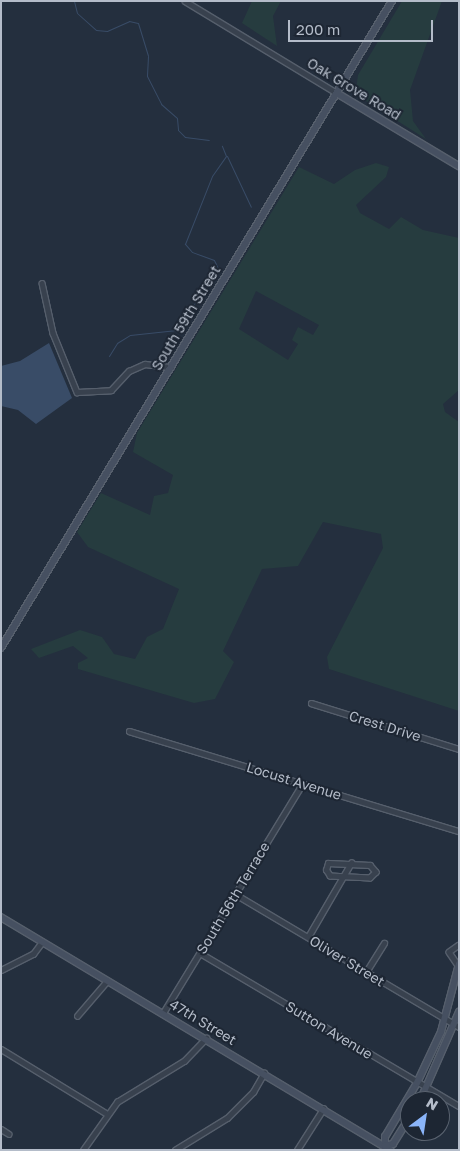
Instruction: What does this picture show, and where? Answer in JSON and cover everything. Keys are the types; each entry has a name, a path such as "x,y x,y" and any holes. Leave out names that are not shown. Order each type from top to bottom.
{"main road":[{"name":"South 59th Street","path":"1,648 392,1"},
{"name":"Oak Grove Road","path":"337,93 459,166"},
{"name":"47th Street","path":"1,917 206,1038 386,1149"},
{"path":"386,1149 385,1137 417,1083 445,1020 459,966"},
{"path":"427,1089 457,1026 459,1012"},
{"path":"386,1149 393,1144 400,1133"}],"street":[{"name":"Oak Grove Road","path":"185,1 337,93"},
{"path":"42,283 54,333 77,392 111,390 129,371 145,364 171,367"},
{"name":"Crest Drive","path":"311,703 459,749"},
{"name":"Locust Avenue","path":"129,731 459,831"},
{"name":"South 56th Terrace","path":"163,1013 302,784"},
{"path":"331,862 351,863 375,868 374,877 343,877 328,875 326,867 331,862"},
{"path":"308,937 351,863"},
{"name":"Oliver Street","path":"235,894 457,1026"},
{"path":"1,970 33,954 42,942"},
{"path":"366,972 384,943"},
{"path":"459,945 449,952 459,966"},
{"name":"Sutton Avenue","path":"200,952 427,1089 459,1106"},
{"path":"77,1016 107,981"},
{"path":"83,1150 106,1113 132,1090 184,1062 206,1038"},
{"path":"1,1049 106,1113"},
{"path":"175,1150 227,1118 253,1092 264,1073"},
{"path":"297,1150 323,1110"},
{"path":"1,1130 9,1134"}],"green space":[{"path":"252,1 281,1 273,16 277,46 242,23"},
{"path":"402,1 442,1 410,90 413,121 426,139 366,101 356,89 358,75"},
{"path":"376,163 389,167 386,177 356,205 360,213 389,229 401,217 423,230 459,238 459,390 443,404 445,412 459,422 459,711 329,669 327,657 383,548 381,534 323,522 298,566 262,569 223,651 234,662 215,699 194,703 78,669 78,663 88,658 73,646 39,658 31,649 80,630 102,637 114,654 135,659 147,637 163,629 179,589 88,547 77,532 101,493 150,515 154,496 168,493 173,475 133,452 137,433 299,167 334,184 355,170","holes":["256,291 319,325 313,335 298,327 292,340 298,344 288,360 239,329"]}],"water":[{"path":"49,343 72,398 36,424 18,410 1,406 1,366 20,361"}],"waterway":[{"path":"74,1 77,13 96,30 107,31 129,21 138,23 148,56 147,76 161,104 177,118 178,130 185,137 209,140"},
{"path":"1,61 1,70"},
{"path":"109,356 117,343 130,335 177,330 218,268 214,260 192,252 185,244 212,176 226,156 222,146"},
{"path":"227,156 251,207"}]}
